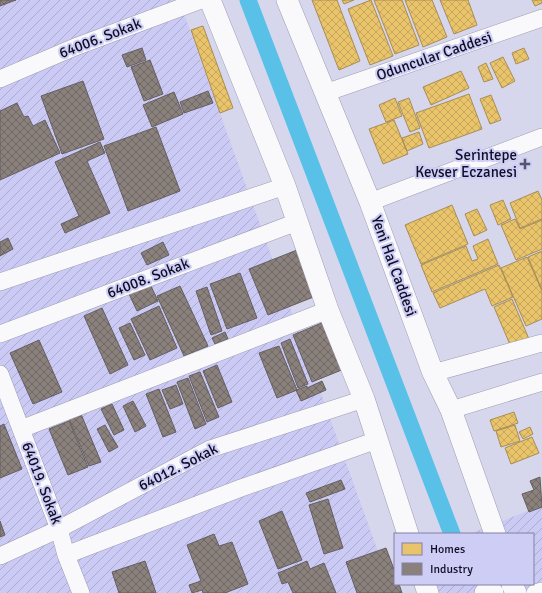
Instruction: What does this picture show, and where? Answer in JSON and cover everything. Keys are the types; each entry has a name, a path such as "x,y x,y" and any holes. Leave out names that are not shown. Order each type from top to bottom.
{"street":[{"name":"64006. Sokak","path":"0,79 75,47 201,0"},
{"path":"210,0 285,186 328,310 364,399 408,533"},
{"name":"Yeni Hal Caddesi","path":"287,0 370,202 433,373 451,410 495,533"},
{"name":"Oduncular Caddesi","path":"326,93 542,18"},
{"path":"370,202 542,137"},
{"path":"0,282 285,186"},
{"name":"64008. Sokak","path":"0,334 297,222"},
{"path":"21,429 328,310"},
{"path":"433,373 542,343"},
{"name":"64019. Sokak","path":"0,374 6,406 21,429 59,529 66,555 81,593"},
{"path":"451,410 542,382"},
{"name":"64012. Sokak","path":"0,556 59,529 210,449 364,399"},
{"path":"66,555 241,488 377,440"},
{"path":"535,593 542,591"},
{"path":"485,593 493,593"}],"shaded area":[{"path":"0,0 179,0 393,593 0,593"},
{"path":"542,505 542,593 422,593 427,585 534,585 534,533 472,533"}],"building: Homes":[{"path":"312,0 337,0 360,61 339,70"},
{"path":"342,0 354,0 344,4"},
{"path":"371,0 393,56 370,65 348,9"},
{"path":"374,0 402,0 419,45 395,54"},
{"path":"405,0 432,0 447,37 423,47"},
{"path":"440,0 468,0 477,25 454,34"},
{"path":"532,0 542,0 542,3 535,6"},
{"path":"203,26 233,108 220,113 191,30"},
{"path":"524,48 529,59 516,64 512,53"},
{"path":"503,57 515,81 502,88 490,63"},
{"path":"486,63 493,79 484,82 478,67"},
{"path":"461,71 469,88 431,105 423,87"},
{"path":"469,94 482,129 429,148 416,113"},
{"path":"491,95 501,120 490,124 480,99"},
{"path":"395,98 402,116 386,122 379,105"},
{"path":"409,98 420,128 410,132 398,102"},
{"path":"394,120 408,154 383,164 369,129"},
{"path":"419,132 423,144 407,151 402,138"},
{"path":"538,191 542,200 542,219 520,228 510,203"},
{"path":"503,200 511,219 498,225 490,205"},
{"path":"452,205 468,244 421,264 405,225"},
{"path":"477,209 487,230 474,236 465,214"},
{"path":"515,219 520,229 542,220 542,249 516,260 501,225"},
{"path":"488,239 498,264 432,292 421,265 466,246 472,261 478,259 473,246"},
{"path":"542,251 542,290 528,257"},
{"path":"527,257 542,291 542,319 526,326 501,268"},
{"path":"499,265 513,297 492,306 485,289 440,308 433,293"},
{"path":"512,299 529,339 511,347 494,307"},
{"path":"514,412 518,423 494,431 490,420"},
{"path":"515,425 520,441 501,447 496,431"},
{"path":"530,427 533,434 523,439 519,432"},
{"path":"532,437 539,453 511,464 505,448"}],"building: Industry":[{"path":"0,0 16,0 0,6"},
{"path":"142,48 146,60 127,67 122,55"},
{"path":"150,60 163,94 144,101 131,67"},
{"path":"83,81 104,139 62,154 41,96"},
{"path":"208,91 213,103 184,113 180,102"},
{"path":"174,92 183,114 152,127 143,105"},
{"path":"17,103 24,117 28,116 33,126 45,120 60,153 0,180 0,111"},
{"path":"156,127 180,191 128,211 104,146"},
{"path":"100,142 105,153 87,161 110,213 65,233 61,224 79,216 55,162"},
{"path":"8,238 13,249 0,256 0,242"},
{"path":"163,242 169,255 147,265 141,253"},
{"path":"297,250 316,296 268,315 249,269"},
{"path":"240,273 257,318 227,329 210,284"},
{"path":"150,284 158,301 137,311 129,294"},
{"path":"180,286 208,346 184,356 157,296"},
{"path":"207,287 222,331 211,335 196,291"},
{"path":"159,306 177,348 150,360 131,319"},
{"path":"102,308 128,365 110,374 84,316"},
{"path":"324,322 344,369 312,382 293,335"},
{"path":"130,323 145,355 134,360 119,328"},
{"path":"225,332 228,339 215,344 212,338"},
{"path":"290,339 308,384 298,388 281,343"},
{"path":"39,340 62,392 33,404 10,353"},
{"path":"279,346 297,390 277,398 259,353"},
{"path":"217,365 232,402 218,408 203,371"},
{"path":"200,372 219,417 207,422 189,376"},
{"path":"188,378 206,424 195,429 177,382"},
{"path":"322,381 326,390 301,401 296,390 307,386 307,388"},
{"path":"176,385 183,404 170,409 162,390"},
{"path":"159,389 176,432 163,437 146,394"},
{"path":"133,401 146,426 135,432 123,406"},
{"path":"112,404 124,430 114,435 101,409"},
{"path":"81,414 101,462 89,466 69,419"},
{"path":"69,421 88,467 68,475 49,429"},
{"path":"4,424 22,469 0,478 0,426"},
{"path":"105,425 118,447 109,452 97,429"},
{"path":"540,477 542,507 529,512 522,494 534,490 530,481"},
{"path":"341,480 345,489 310,502 306,493"},
{"path":"328,499 343,548 324,554 309,505"},
{"path":"282,511 302,560 278,569 259,521"},
{"path":"0,521 5,535 0,537"},
{"path":"214,534 219,546 232,542 248,584 225,593 203,593 202,590 192,593 189,585 201,581 187,545"},
{"path":"386,548 394,569 394,585 399,585 402,593 357,593 346,562"},
{"path":"145,561 156,593 119,593 112,572"},
{"path":"307,561 310,569 324,563 336,593 293,593 288,582 282,584 278,573"}],"waterway":[{"path":"248,0 452,533"}],"place":[{"name":"Serintepe Kevser Eczanesi","path":"525,164"}]}
